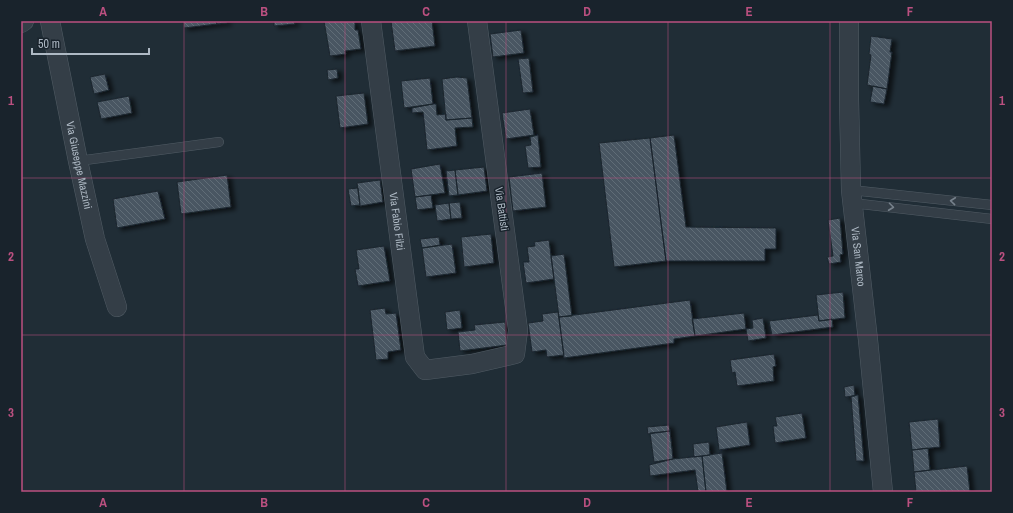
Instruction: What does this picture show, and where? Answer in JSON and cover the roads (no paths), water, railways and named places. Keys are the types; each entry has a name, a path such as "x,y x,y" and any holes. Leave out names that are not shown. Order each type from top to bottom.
{"street":[{"name":"Via Giuseppe Mazzini","path":"50,21 95,239 117,307"},
{"name":"Via Fabio Filzi","path":"371,21 415,357 425,370 472,364"},
{"name":"Via Battisti","path":"472,364 515,354 518,330 478,21"},
{"name":"Via San Marco","path":"850,21 849,100 852,196 883,492"}],"lane":[{"path":"78,161 219,142"},
{"path":"852,196 992,205"},
{"path":"852,196 992,219"}]}
